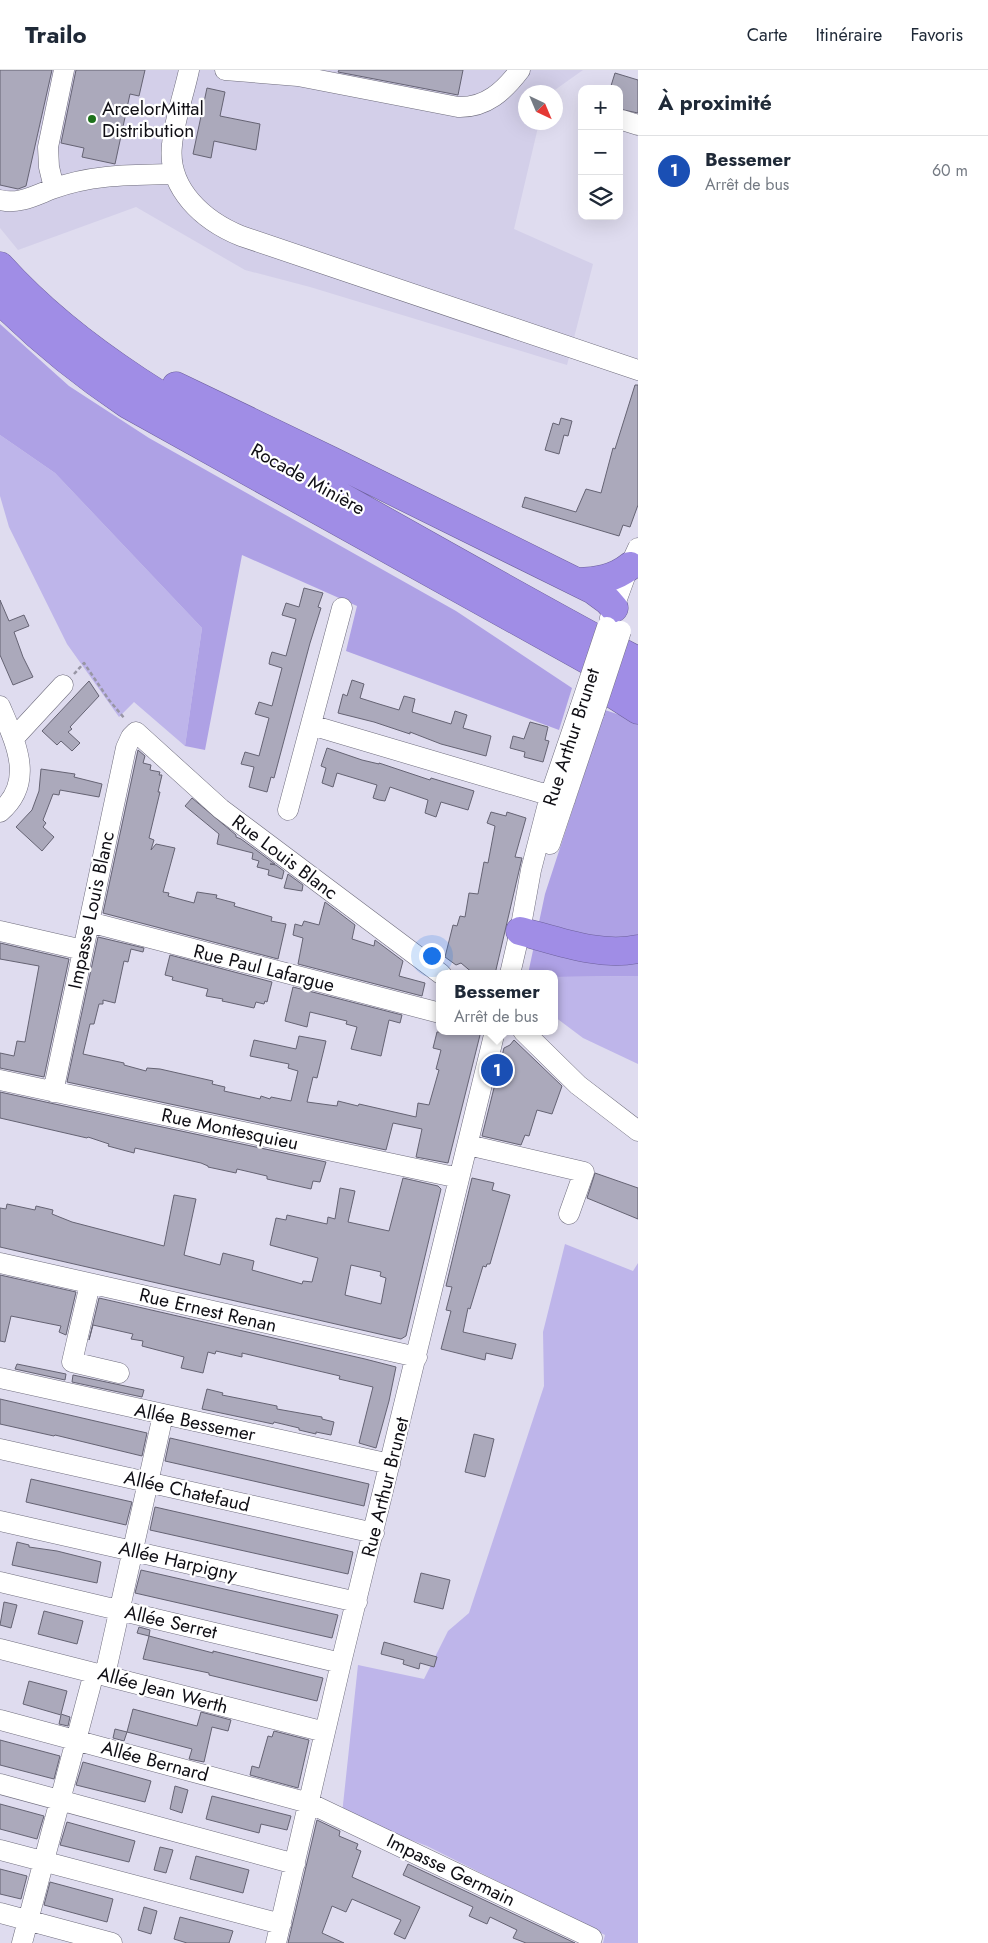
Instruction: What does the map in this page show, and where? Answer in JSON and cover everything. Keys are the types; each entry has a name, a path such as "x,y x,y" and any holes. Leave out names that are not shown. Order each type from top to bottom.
{"highway":[{"path":"0,261 98,339 156,375 601,595 616,623"},
{"name":"Rocade Minière","path":"0,266 43,310 66,330 111,364 144,385 258,451 638,661"},
{"name":"Rocade Minière","path":"0,300 56,352 127,404 638,688"},
{"path":"576,582 608,578 622,572 635,562"},
{"path":"525,625 539,648 638,710"},
{"path":"520,931 595,950 618,951 638,949"}],"street":[{"path":"54,188 49,166 48,147 64,70"},
{"path":"189,70 172,144 175,174 179,184 194,206 210,221 232,232 638,370"},
{"path":"225,70 298,76 458,107 482,104 496,96 520,70"},
{"path":"0,200 18,201 54,188 97,177 175,174"},
{"path":"616,623 635,562"},
{"path":"288,810 342,608"},
{"name":"Rue Arthur Brunet","path":"511,970 531,870 616,623"},
{"path":"14,738 63,685"},
{"path":"0,706 14,738 20,762 19,780 14,797 0,812"},
{"path":"311,725 557,798"},
{"name":"Impasse Louis Blanc","path":"53,1092 126,748 131,737 136,732"},
{"name":"Rue Louis Blanc","path":"136,732 221,809 436,970"},
{"name":"Rue Paul Lafargue","path":"89,922 436,1012"},
{"path":"0,932 83,950"},
{"name":"Rue Arthur Brunet","path":"276,1943 325,1732 494,1035"},
{"path":"527,1035 578,1085 638,1131"},
{"name":"Rue Montesquieu","path":"0,1080 459,1178"},
{"path":"468,1145 584,1172 569,1214"},
{"name":"Rue Ernest Renan","path":"0,1263 417,1357"},
{"path":"90,1284 72,1362 119,1373"},
{"name":"Allée Bessemer","path":"0,1378 390,1464"},
{"path":"108,1666 162,1415"},
{"name":"Allée Chatefaud","path":"0,1449 374,1533"},
{"name":"Allée Harpigny","path":"0,1521 357,1602"},
{"name":"Allée Serret","path":"0,1582 342,1663"},
{"name":"Allée Jean Werth","path":"0,1649 325,1732"},
{"path":"22,1943 91,1684"},
{"name":"Allée Bernard","path":"0,1720 309,1803"},
{"path":"0,1784 295,1864"},
{"name":"Impasse Germain","path":"309,1803 592,1938"},
{"path":"0,1850 281,1924"},
{"path":"0,1913 112,1943"}],"path":[{"path":"63,685 84,663 109,700 136,732"}],"shaded area":[{"path":"0,70 583,70 562,85 518,85 518,130 537,130 514,229 593,264 567,365 310,287 245,270 136,207 18,250 0,228"},
{"path":"0,324 69,386 149,438 456,611 572,688 559,730 346,651 357,606 242,555 205,750 185,746 202,628 55,473 0,435"},
{"path":"0,435 55,473 202,628 185,746 134,702 119,717 67,644 9,527 0,496"},
{"path":"605,710 638,721 638,976 558,977 558,970 529,970 545,894"},
{"path":"638,976 638,1064 583,1038 558,1019 558,977"},
{"path":"565,1244 633,1271 638,1263 638,1943 603,1943 605,1935 427,1846 342,1814 358,1665 424,1679 448,1631 469,1613 544,1386 543,1332"}],"building":[{"path":"0,70 52,70 26,186 18,189 0,185"},
{"name":"ArcelorMittal Distribution","path":"76,70 145,70 139,96 130,94 115,164 82,157 84,148 61,143"},
{"path":"339,70 463,70 458,95 338,72"},
{"path":"615,73 638,80 638,113 623,110 623,85 611,85"},
{"path":"207,88 225,92 220,116 260,124 256,150 214,141 211,158 193,154"},
{"path":"635,385 638,385 638,505 630,527 623,525 619,536 522,507 525,497 576,512 586,489 601,493 613,448 615,449"},
{"path":"561,418 572,421 568,436 564,435 559,454 545,450 553,423 559,425"},
{"path":"304,588 323,593 318,607 321,608 274,778 271,777 267,792 249,787 254,767 241,764 245,752 259,756 269,718 255,714 259,702 272,706 282,668 269,664 270,658 272,652 286,656 296,619 282,615 286,603 299,607"},
{"path":"0,600 9,621 24,615 29,626 14,632 33,677 13,685 0,655"},
{"path":"352,680 364,684 360,698 379,704 399,710 404,696 415,699 412,712 451,724 455,711 467,715 463,728 491,736 486,756 441,744 410,732 410,734 338,713 343,694 347,696"},
{"path":"89,681 99,696 70,727 72,729 68,732 80,743 72,751 61,741 57,745 42,731"},
{"path":"530,722 548,727 545,740 549,741 543,762 524,757 525,752 510,748 513,736 524,739"},
{"path":"327,748 430,780 431,778 474,791 468,810 441,802 436,817 425,813 428,800 390,787 385,801 373,798 377,785 337,773 333,787 322,783 326,768 321,766"},
{"path":"138,750 145,756 143,763 151,765 150,770 160,772 159,775 162,775 149,838 154,840 151,850 156,844 175,848 163,892 169,893 168,896 194,903 197,892 217,895 216,898 235,903 234,906 272,917 271,921 286,924 278,959 103,913"},
{"path":"41,769 75,774 74,777 102,784 99,797 60,790 59,795 53,794 43,820 46,823 43,827 54,837 42,851 16,827 32,810 39,791"},
{"path":"192,798 236,837 275,864 270,864 276,865 284,871 282,879 268,875 269,870 257,867 259,861 252,859 253,853 217,844 219,834 185,806"},
{"path":"491,812 506,816 507,812 526,818 515,857 522,858 496,970 469,970 461,963 456,965 445,957 453,925 457,926 460,916 465,917 469,893 478,894 484,862 488,863 495,826 487,823"},
{"path":"288,874 303,885 302,891 284,888"},
{"path":"325,902 355,925 352,939 374,946 375,940 403,961 399,976 425,983 422,996 298,964 303,938 293,935 295,924 302,926 304,921 319,925"},
{"path":"98,937 144,948 143,952 131,949 128,962 124,961 115,1003 103,1000 103,1004 99,1004 94,1024 90,1024 83,1054 124,1063 124,1065 146,1071 147,1068 160,1069 213,1081 212,1084 225,1087 224,1091 260,1099 261,1096 291,1101 298,1071 288,1068 289,1064 250,1056 254,1040 296,1049 299,1036 326,1041 317,1078 313,1077 307,1102 337,1106 338,1101 416,1117 418,1103 429,1105 439,1070 436,1069 441,1050 433,1048 436,1035 480,1035 448,1163 416,1157 422,1129 393,1123 386,1150 67,1082"},
{"path":"0,943 69,959 44,1077 0,1068 0,1053 14,1056 17,1041 25,1042 39,966 0,959"},
{"path":"170,955 272,982 267,1002 265,1001 264,1004 256,1002 254,1008 222,1001 223,999 206,996 208,989 172,980 173,977 165,975"},
{"path":"293,987 402,1015 400,1023 389,1020 381,1056 351,1049 357,1027 346,1024 347,1021 310,1012 307,1027 285,1021"},
{"path":"514,1040 562,1086 552,1114 537,1110 529,1136 525,1135 521,1145 482,1136 504,1048"},
{"path":"0,1092 326,1162 320,1182 313,1181 311,1189 267,1179 267,1176 237,1169 236,1173 135,1148 134,1153 108,1146 109,1144 88,1137 0,1118"},
{"path":"595,1173 638,1188 638,1219 587,1198"},
{"path":"403,1178 438,1186 441,1189 406,1336 401,1339 0,1247 0,1208 6,1209 7,1204 35,1210 36,1206 53,1210 52,1214 72,1222 164,1246 174,1195 196,1199 184,1255 220,1265 223,1253 254,1261 252,1270 302,1284 303,1281 312,1282 318,1258 270,1245 276,1218 286,1220 287,1215 327,1224 328,1217 335,1219 340,1188 355,1191 348,1222 389,1231","holes":["351,1265 381,1272 380,1276 386,1278 381,1304 345,1295"]},
{"path":"472,1178 494,1183 492,1190 510,1195 490,1264 487,1264 486,1267 483,1266 470,1309 468,1308 463,1332 516,1344 512,1359 486,1353 485,1360 441,1349 451,1311 446,1310 452,1287 446,1286"},
{"path":"0,1275 76,1292 66,1335 59,1332 61,1326 11,1316 5,1342 0,1341"},
{"path":"99,1298 396,1367 376,1448 359,1443 373,1387 339,1379 340,1376 242,1353 242,1357 216,1351 215,1354 208,1352 203,1373 181,1368 184,1357 142,1346 143,1341 131,1339 133,1334 93,1325 89,1340"},
{"path":"17,1364 66,1374 65,1380 15,1369"},
{"path":"73,1375 144,1390 142,1397 72,1382"},
{"path":"207,1389 223,1393 222,1395 277,1406 277,1409 322,1417 322,1419 334,1422 331,1435 316,1432 316,1434 274,1422 273,1424 202,1409"},
{"path":"0,1399 147,1433 142,1456 0,1424"},
{"path":"474,1434 494,1439 485,1477 465,1472"},
{"path":"170,1438 369,1484 364,1506 165,1461"},
{"path":"31,1479 132,1502 126,1525 26,1502"},
{"path":"155,1507 353,1552 348,1574 150,1530"},
{"path":"17,1542 29,1545 29,1547 57,1551 101,1562 97,1583 12,1565"},
{"path":"141,1570 338,1615 332,1638 135,1593"},
{"path":"421,1573 450,1580 443,1609 414,1602"},
{"path":"4,1602 17,1605 11,1628 0,1625"},
{"path":"44,1611 83,1621 77,1644 38,1634"},
{"path":"139,1627 150,1630 149,1636 137,1633"},
{"path":"149,1636 213,1653 213,1651 323,1678 317,1701 209,1675 209,1673 143,1659"},
{"path":"384,1642 437,1657 434,1667 420,1663 419,1669 403,1664 404,1660 381,1654"},
{"path":"29,1681 67,1691 61,1714 70,1717 68,1726 59,1724 61,1715 23,1704"},
{"path":"133,1709 197,1726 201,1712 231,1720 228,1731 212,1727 204,1762 189,1759 192,1749 127,1732"},
{"path":"115,1729 127,1732 124,1741 113,1738"},
{"path":"274,1731 309,1740 298,1788 250,1775 252,1766 259,1768 268,1736 272,1737"},
{"path":"0,1740 60,1756 54,1779 0,1765"},
{"path":"83,1762 151,1781 145,1802 76,1785"},
{"path":"175,1786 188,1790 182,1813 170,1809"},
{"path":"212,1796 291,1816 287,1830 261,1824 259,1833 206,1819"},
{"path":"0,1804 44,1816 37,1839 0,1829"},
{"path":"317,1820 340,1831 339,1836 358,1844 356,1849 361,1851 352,1877 420,1907 405,1939 394,1934 401,1920 352,1899 346,1912 332,1906 322,1933 344,1943 288,1943"},
{"path":"67,1822 135,1841 129,1862 60,1845"},
{"path":"160,1847 173,1850 166,1873 154,1870"},
{"path":"196,1856 249,1870 243,1893 190,1879"},
{"path":"408,1864 575,1943 526,1943 513,1938 517,1930 490,1917 487,1924 469,1916 473,1907 403,1875"},
{"path":"0,1869 27,1876 21,1899 0,1894"},
{"path":"50,1882 113,1899 107,1922 44,1905"},
{"path":"144,1907 157,1911 151,1934 138,1930"},
{"path":"180,1917 233,1931 229,1943 187,1943 174,1939"}],"place":[{"name":"ArcelorMittal Distribution","path":"92,119"},
{"name":"Bessemer","path":"497,1070"}]}
